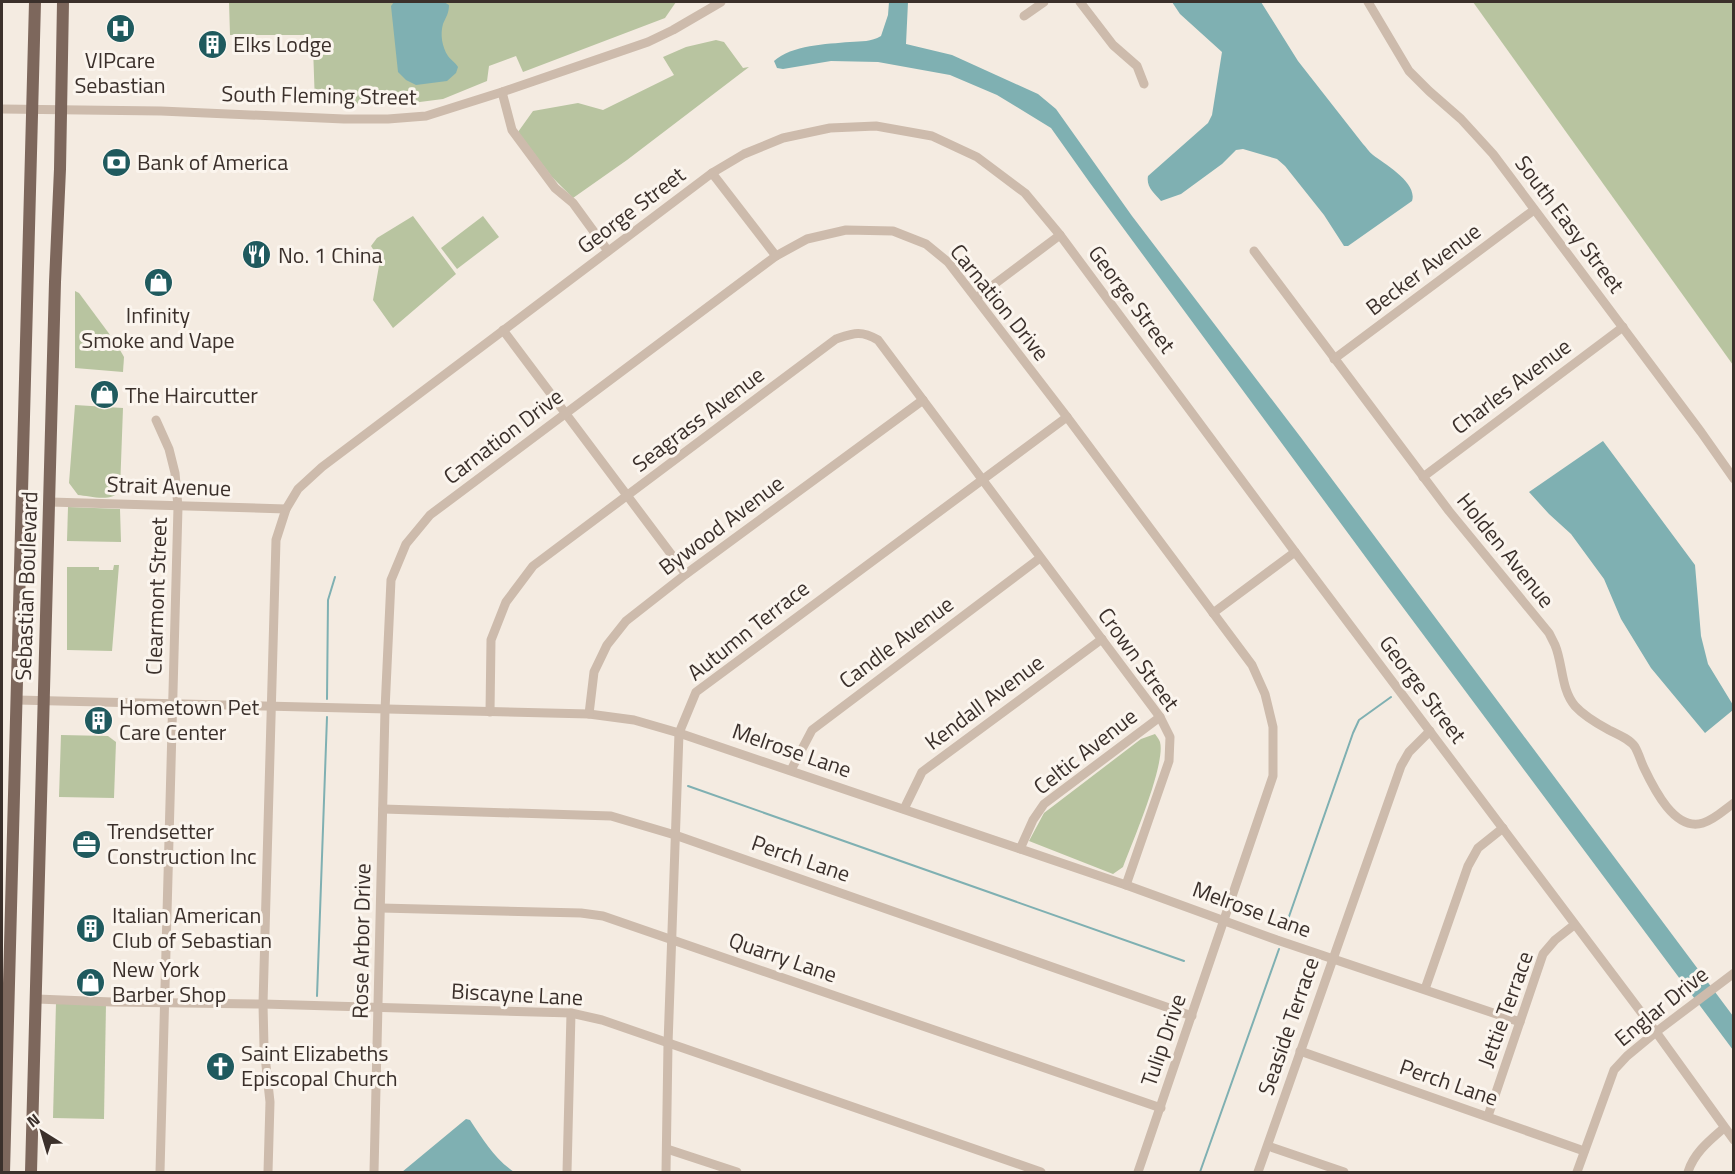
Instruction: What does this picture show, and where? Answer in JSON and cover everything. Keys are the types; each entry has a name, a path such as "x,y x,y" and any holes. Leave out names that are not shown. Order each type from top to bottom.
{"main road":[{"name":"Sebastian Boulevard","path":"4,1173 35,2"},
{"name":"Sebastian Boulevard","path":"31,1173 62,110 63,2"}],"street":[{"name":"South Fleming Street","path":"2,109 161,111 388,119 426,116 648,42 721,2"},
{"path":"1024,16 1044,2"},
{"path":"1080,2 1113,45 1137,66 1144,84"},
{"name":"South Easy Street","path":"1368,2 1409,70 1479,137 1623,327 1734,479"},
{"path":"502,92 512,130 555,188 573,203 608,251"},
{"name":"George Street","path":"268,1173 270,1102 264,1047 264,1004 276,540 286,509 298,489 322,467 712,173 744,154 783,138 830,128 876,126 932,136 977,157 1024,193 1060,235 1656,1032 1734,1140"},
{"path":"712,173 776,256"},
{"name":"Becker Avenue","path":"1334,358 1534,210"},
{"name":"Carnation Drive","path":"385,710 391,580 406,544 430,515 776,256 807,239 846,230 893,231 926,244 948,262 1252,665 1265,694 1274,727 1273,776 1224,920"},
{"path":"976,298 1060,235"},
{"name":"Holden Avenue","path":"1254,251 1455,519 1549,633 1556,646 1573,704 1584,715 1635,746 1644,768 1672,814 1681,821 1693,825 1703,823 1734,803"},
{"name":"Charles Avenue","path":"1423,477 1623,327"},
{"path":"503,330 686,574"},
{"name":"Seagrass Avenue","path":"490,712 491,640 506,602 533,566 836,339 853,333 867,334 878,340 982,480"},
{"name":"Bywood Avenue","path":"589,714 594,672 607,645 626,621 686,574 923,400"},
{"name":"Autumn Terrace","path":"666,1173 679,733 696,692 1067,417"},
{"name":"Clearmont Street","path":"156,420 169,449 175,473 178,507 160,1173"},
{"name":"Crown Street","path":"982,480 1160,717 1170,737 1169,761 1126,885"},
{"name":"Strait Avenue","path":"50,502 286,509"},
{"path":"1213,613 1295,552"},
{"name":"Candle Avenue","path":"791,770 812,730 1040,558"},
{"name":"Kendall Avenue","path":"904,809 922,772 1102,639"},
{"name":"Melrose Lane","path":"17,700 589,714 634,720 791,770 1126,885 1276,940 1520,1022"},
{"name":"Rose Arbor Drive","path":"374,1173 385,710"},
{"name":"Celtic Avenue","path":"1020,849 1033,820 1044,804 1160,717"},
{"name":"Seaside Terrace","path":"1258,1173 1401,766 1409,752 1430,731"},
{"name":"Perch Lane","path":"383,808 611,816 675,835 1192,1016"},
{"path":"1425,989 1468,866 1478,848 1503,828"},
{"name":"Quarry Lane","path":"381,908 603,916 1161,1108"},
{"name":"Tulip Drive","path":"1138,1173 1224,920"},
{"name":"Jettie Terrace","path":"1488,1116 1543,954 1555,939 1575,925"},
{"name":"Englar Drive","path":"1577,1173 1614,1070 1656,1032 1734,973"},
{"name":"Biscayne Lane","path":"37,999 571,1013 602,1020 1041,1173"},
{"path":"567,1173 571,1013"},
{"name":"Perch Lane","path":"1300,1051 1584,1151"},
{"path":"1688,1173 1703,1145 1724,1128"},
{"path":"1268,1146 1344,1173"},
{"path":"667,1149 737,1173"}],"green space":[{"path":"229,2 676,2 665,18 523,72 516,56 489,66 487,81 443,99 412,103 315,104 313,47 308,35 230,35"},
{"path":"1473,2 1733,2 1733,365"},
{"path":"716,40 724,42 743,68 749,67 573,198 552,177 518,132 533,111 578,103 603,110 674,75 663,57 686,47"},
{"path":"413,216 456,274 393,328 373,300 380,260 371,246 377,238"},
{"path":"483,216 499,237 457,269 441,248"},
{"path":"75,291 79,293 116,343 124,357 123,372 75,368"},
{"path":"75,405 123,408 120,490 117,494 107,498 78,495 69,483"},
{"path":"68,507 120,509 121,542 67,541"},
{"path":"114,565 119,565 112,651 67,650 67,567 99,567 99,570 113,570"},
{"path":"1155,734 1160,742 1161,753 1158,767 1147,804 1123,867 1113,874 1029,841 1044,813 1141,739"},
{"path":"61,735 108,736 116,742 114,798 59,797"},
{"path":"56,1003 106,1004 104,1119 53,1118"}],"water":[{"path":"394,2 444,2 449,5 442,28 442,40 448,56 458,67 456,73 447,81 416,85 406,80 398,72 391,6"},
{"path":"889,2 908,2 906,44 952,55 1038,94 1056,109 1132,216 1302,439 1733,1016 1733,1050 1381,578 1051,128 997,95 950,75 878,62 831,61 777,68 774,61 800,48 866,41 881,36 888,15"},
{"path":"1172,2 1261,2 1298,61 1363,144 1410,187 1413,194 1412,201 1348,246 1344,246 1324,215 1285,166 1277,159 1243,149 1236,150 1222,164 1181,194 1161,201 1149,187 1148,176 1208,123 1212,115 1222,52 1180,14"},
{"path":"1603,441 1695,565 1701,636 1708,664 1733,705 1733,710 1705,733 1651,668 1621,619 1604,579 1571,534 1529,492"},
{"path":"466,1119 470,1120 495,1155 514,1172 402,1172"}],"waterway":[{"path":"327,699 328,600 335,577"},
{"path":"1285,928 1353,733 1359,720 1391,697"},
{"path":"317,996 327,717"},
{"path":"688,786 1184,961"},
{"path":"1200,1172 1279,949"}],"place":[{"name":"VIPcare Sebastian","path":"120,28"},
{"name":"Elks Lodge","path":"212,44"},
{"name":"Bank of America","path":"116,162"},
{"name":"No. 1 China","path":"257,255"},
{"name":"Infinity Smoke and Vape","path":"158,283"},
{"name":"The Haircutter","path":"104,395"},
{"name":"Hometown Pet Care Center","path":"98,720"},
{"name":"Trendsetter Construction Inc","path":"86,844"},
{"name":"Italian American Club of Sebastian","path":"91,928"},
{"name":"New York Barber Shop","path":"91,982"},
{"name":"Saint Elizabeths Episcopal Church","path":"220,1066"}]}
